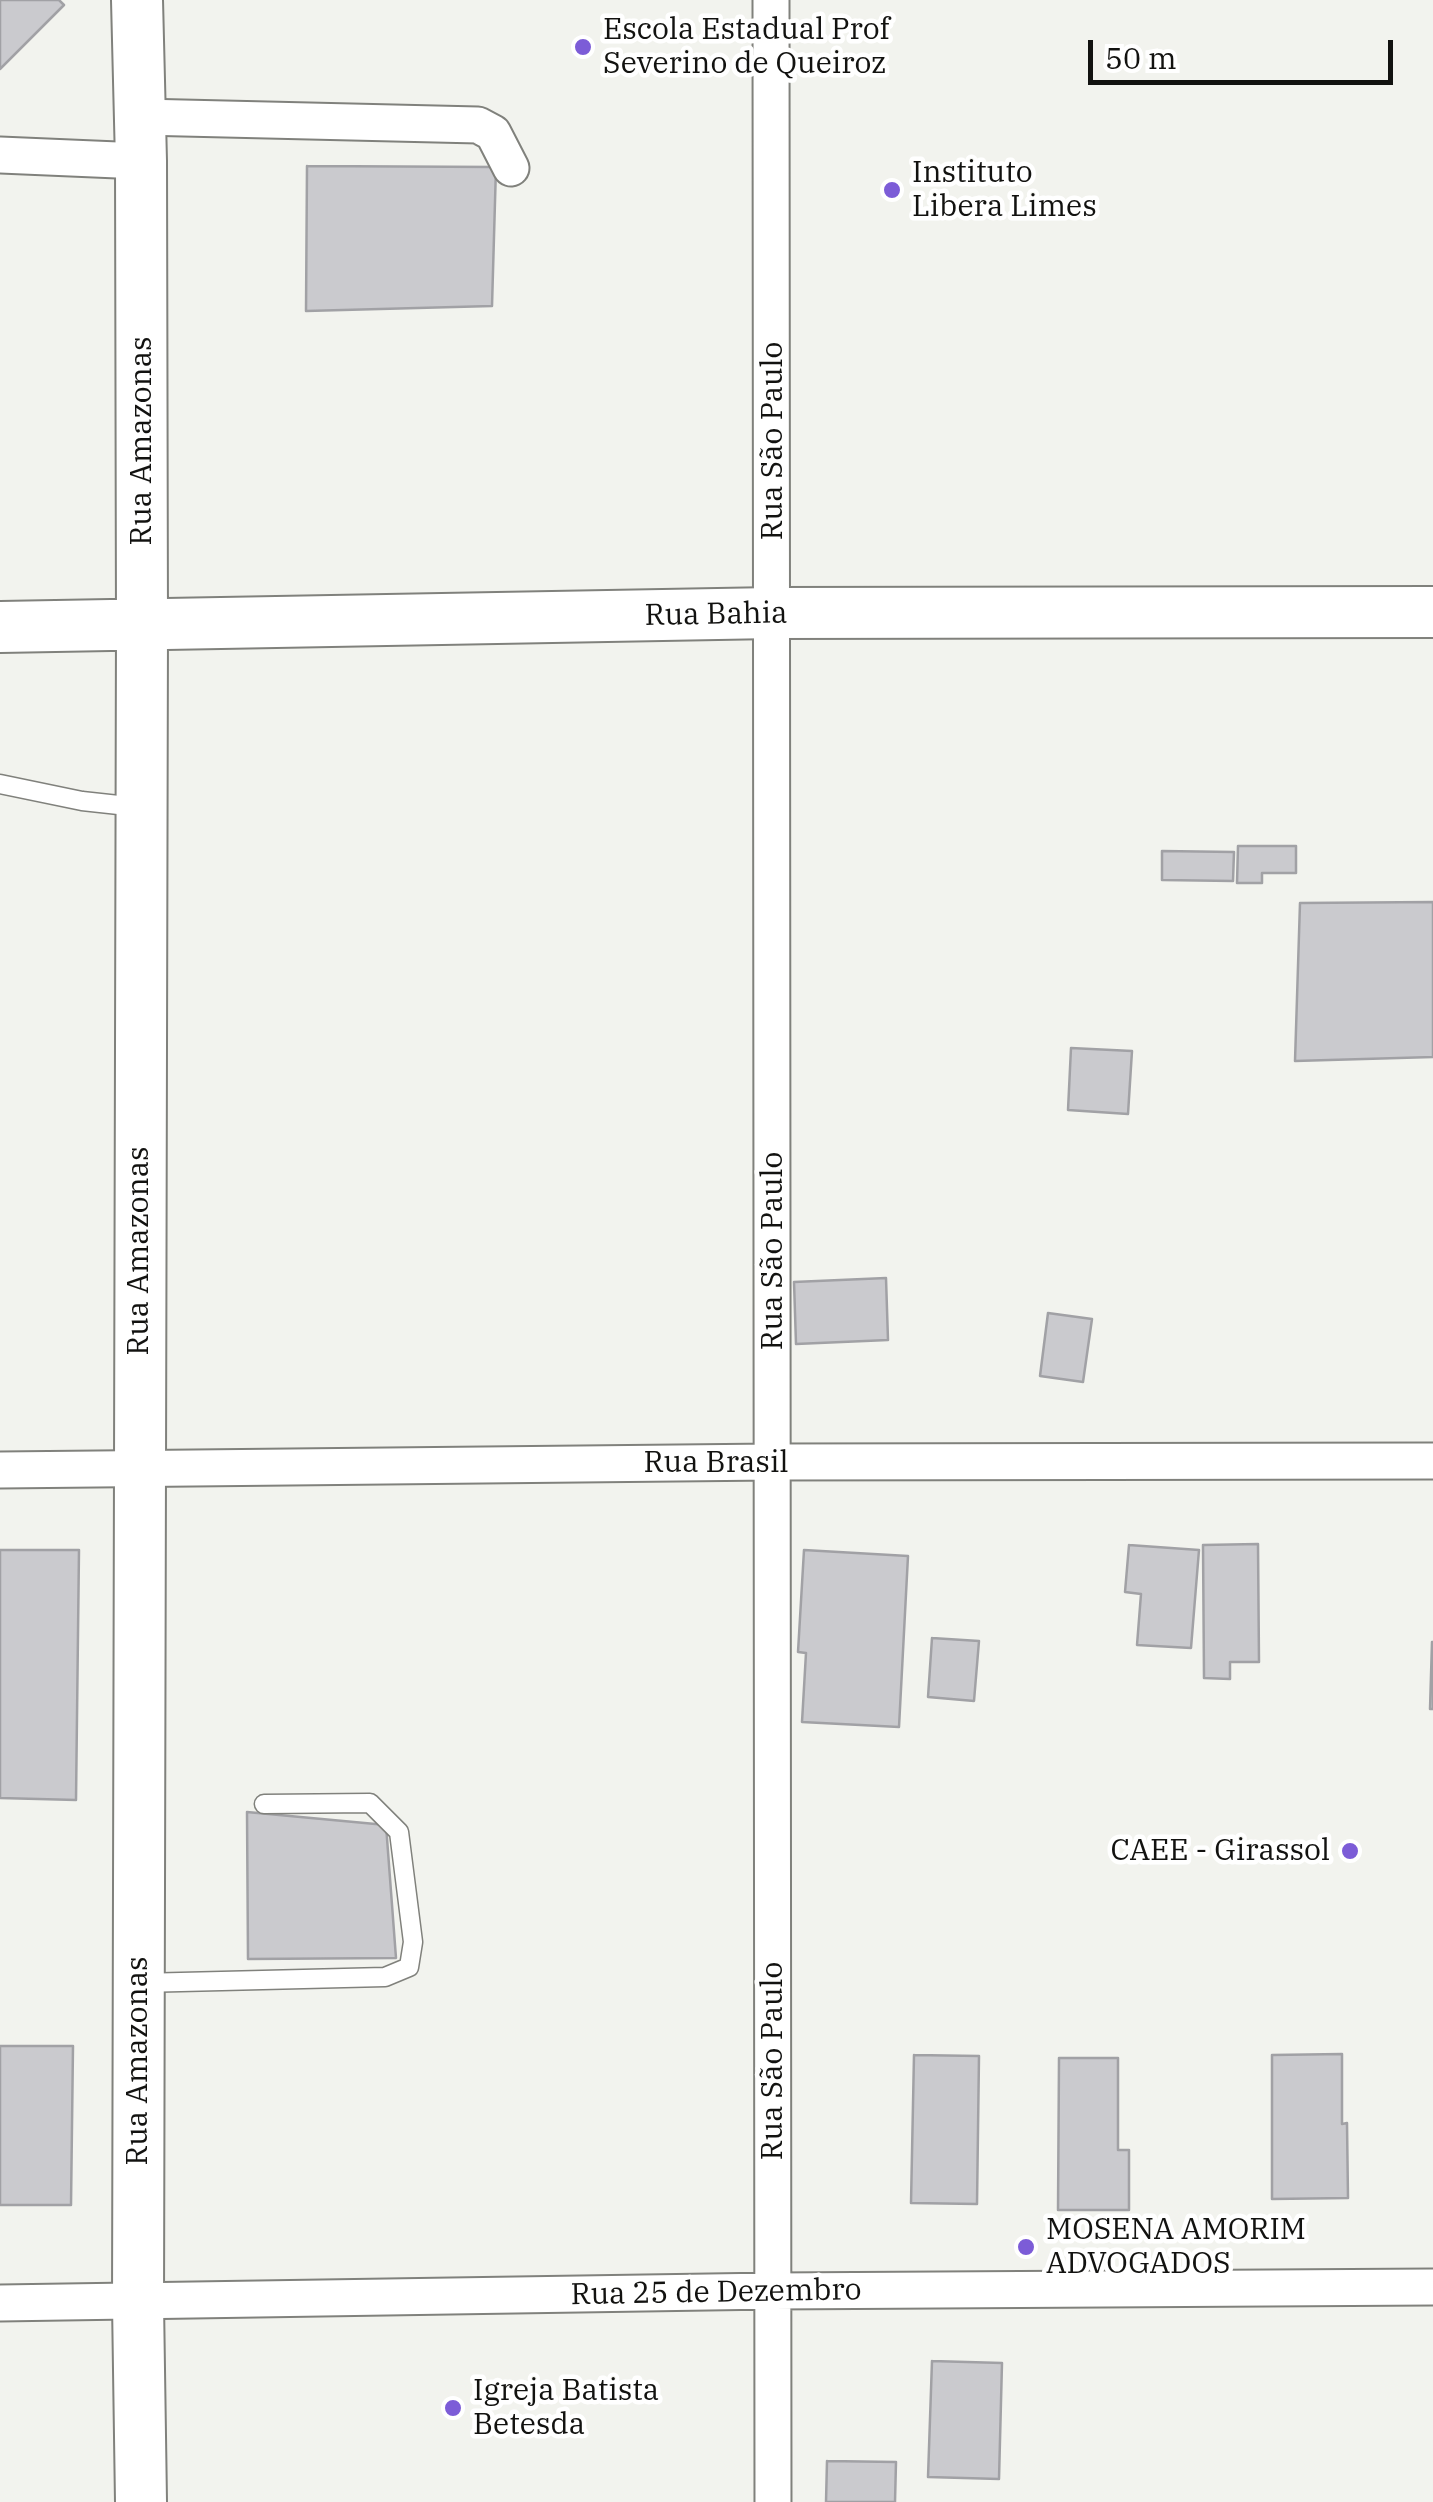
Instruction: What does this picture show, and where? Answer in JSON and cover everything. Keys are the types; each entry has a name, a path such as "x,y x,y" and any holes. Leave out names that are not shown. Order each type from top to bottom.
{"street":[{"name":"Rua Amazonas","path":"137,0 142,627 138,1468 140,2502"},
{"name":"Rua São Paulo","path":"772,0 773,2502"},
{"path":"0,156 141,139 478,125 493,133 511,168"},
{"name":"Rua Bahia","path":"0,628 773,614 1433,612"},
{"name":"Rua Brasil","path":"0,1470 772,1462 1433,1461"},
{"name":"Rua 25 de Dezembro","path":"0,2303 773,2291 1433,2287"}],"lane":[{"path":"0,784 82,801 141,807"},
{"path":"138,1983 385,1977 409,1967 413,1942 400,1832 370,1803 264,1804"}],"building":[{"path":"0,0 59,0 64,5 0,69"},
{"path":"307,166 496,167 492,306 306,311"},
{"path":"1238,846 1296,846 1296,873 1262,873 1262,883 1237,883"},
{"path":"1162,851 1234,852 1233,881 1162,880"},
{"path":"1433,902 1433,1057 1295,1061 1300,903"},
{"path":"1071,1048 1132,1051 1128,1114 1068,1110"},
{"path":"886,1278 888,1340 796,1344 794,1282"},
{"path":"1048,1313 1092,1319 1083,1382 1040,1376"},
{"path":"1258,1544 1259,1662 1230,1662 1230,1679 1204,1678 1203,1545"},
{"path":"1129,1545 1199,1550 1191,1648 1137,1645 1141,1594 1125,1592"},
{"path":"0,1550 79,1550 76,1800 0,1798"},
{"path":"804,1550 908,1556 899,1727 802,1722 806,1653 798,1652"},
{"path":"932,1638 979,1641 974,1701 928,1697"},
{"path":"1432,1642 1433,1709 1430,1709"},
{"path":"247,1812 386,1825 396,1958 248,1959"},
{"path":"0,2046 73,2046 71,2205 0,2205"},
{"path":"1342,2054 1348,2198 1272,2199 1272,2055"},
{"path":"914,2055 979,2056 977,2204 911,2203"},
{"path":"1059,2058 1118,2058 1118,2150 1129,2150 1129,2210 1058,2210"},
{"path":"932,2361 1002,2363 999,2479 928,2477"},
{"path":"827,2461 896,2462 895,2502 826,2502"}],"place":[{"name":"Escola Estadual Prof Severino de Queiroz","path":"583,47"},
{"name":"Instituto Libera Limes","path":"892,190"},
{"name":"CAEE - Girassol","path":"1350,1851"},
{"name":"MOSENA AMORIM ADVOGADOS","path":"1026,2247"},
{"name":"Igreja Batista Betesda","path":"453,2408"}]}
